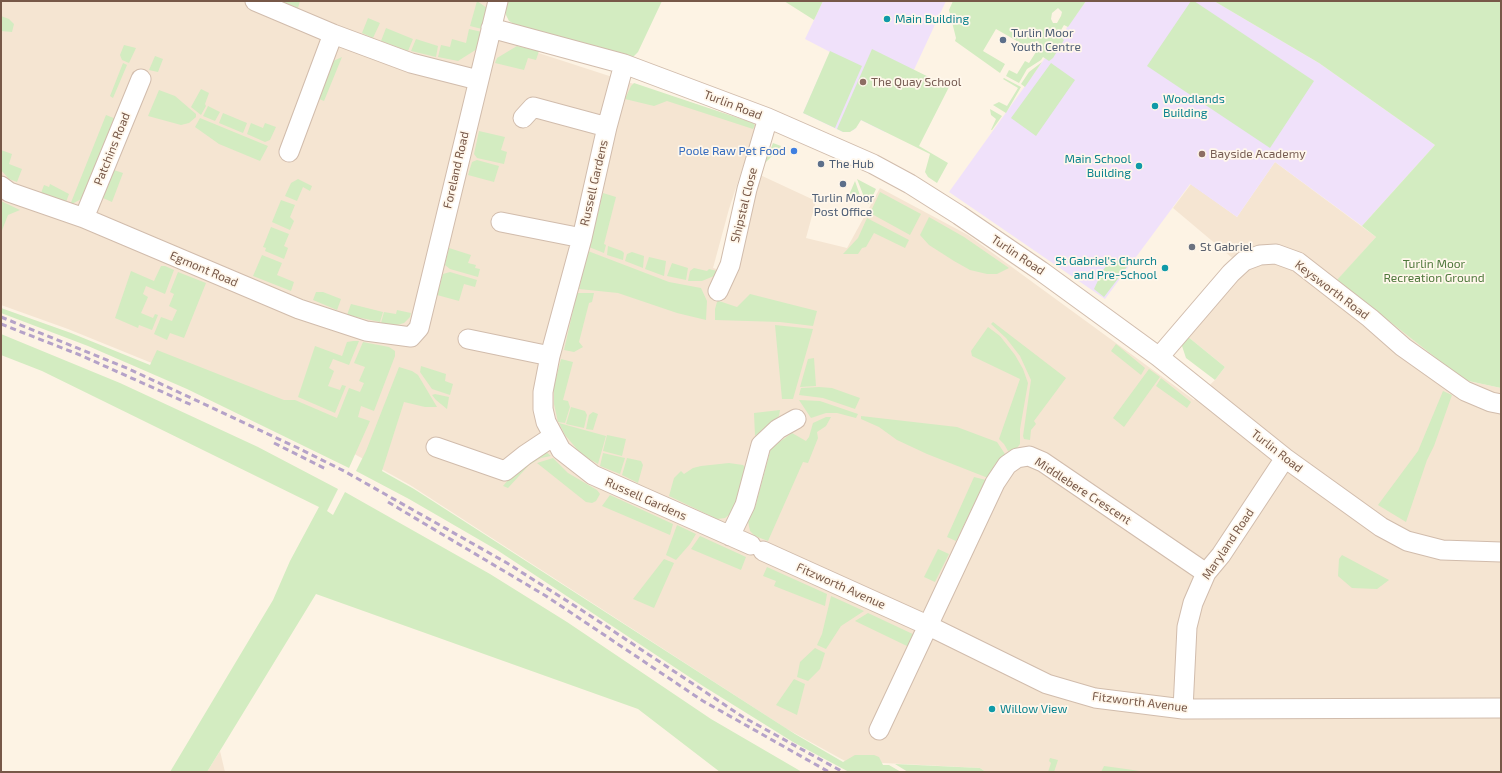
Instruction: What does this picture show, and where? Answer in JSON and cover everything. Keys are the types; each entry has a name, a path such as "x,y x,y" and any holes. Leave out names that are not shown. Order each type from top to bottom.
{"street":[{"path":"255,1 333,34 411,63 478,80"},
{"name":"Foreland Road","path":"411,337 419,328 498,1"},
{"name":"Turlin Road","path":"491,28 624,64 768,118 874,164 910,184 1041,270 1159,357 1285,458 1381,527 1407,541 1442,550 1501,552"},
{"path":"289,152 333,34"},
{"name":"Russell Gardens","path":"624,64 607,127 582,238 550,356 543,392 543,409 546,422 552,437 561,450 593,475 757,548"},
{"name":"Patchins Road","path":"84,218 141,79"},
{"name":"Russell Gardens","path":"528,105 607,127"},
{"name":"Shipstal Close","path":"718,291 730,265 747,189 768,118"},
{"name":"Egmont Road","path":"1,186 9,192 84,218 299,309 366,331 411,337"},
{"name":"Russell Gardens","path":"501,222 582,238"},
{"name":"Keysworth Road","path":"1159,357 1231,273 1244,261 1260,255 1276,254 1298,262 1370,318 1403,347 1465,391 1501,404"},
{"path":"468,339 550,356"},
{"path":"730,536 745,505 761,445 778,429 796,419"},
{"path":"436,447 505,471 525,455 552,437"},
{"name":"Middlebere Crescent","path":"879,730 927,625 997,479 1010,462 1022,456 1035,458 1043,462 1206,573"},
{"name":"Maryland Road","path":"1183,709 1187,628 1192,603 1206,573 1221,555 1285,458"},
{"name":"Fitzworth Avenue","path":"757,548 927,625 1047,684 1095,698 1183,709 1501,708"}],"shaded area":[{"path":"1,1 495,1 517,46 757,124 729,209 713,268 735,275 758,174 816,201 806,238 847,248 880,188 968,235 1194,400 1215,380 1225,367 1187,336 1243,267 1173,208 1191,184 1237,217 1275,162 1376,237 1338,280 1464,380 1501,388 1501,772 986,772 980,768 845,761 787,729 410,485 297,422 68,329 1,305"},
{"name":"The Quay School","path":"823,1 946,1 885,132 861,120 854,130 843,132 803,113 830,52 805,39"},
{"name":"Bayside Academy","path":"1086,1 1214,1 1319,63 1435,145 1362,226 1275,162 1237,217 1190,184 1105,299 949,192"},
{"path":"220,751 225,772 207,772"}],"green space":[{"path":"300,1 298,8 283,2"},
{"path":"477,1 487,8 482,29 470,26"},
{"path":"508,1 662,1 638,52 633,57 521,28 509,21 506,15 505,10"},
{"path":"784,1 823,1 814,20"},
{"path":"953,1 1086,1 1068,27 1064,25 1058,35 1064,40 1053,58 1049,61 1043,57 1027,69 1019,83 1006,76 1009,70 1017,74 1025,61 1029,63 1036,52 996,29 983,51 1005,64 1000,73 955,41 956,38 949,10","holes":["1058,8 1062,12 1057,23 1053,23 1051,19 1052,13"]},
{"path":"1191,1 1194,1 1314,81 1270,148 1147,66"},
{"name":"Turlin Moor Recreation Ground","path":"1214,1 1501,1 1501,388 1464,380 1337,280 1376,237 1362,226 1435,145 1319,63"},
{"path":"1,16 9,19 14,24 12,32 1,31"},
{"path":"368,18 380,23 373,38 362,33"},
{"path":"386,28 413,39 408,51 381,41"},
{"path":"469,29 482,32 477,49 458,61 438,57 441,45 450,47 452,39 466,43"},
{"path":"416,39 438,46 436,57 411,51"},
{"path":"124,45 136,48 129,63 122,60 120,55"},
{"path":"517,46 539,51 536,60 528,58 524,70 495,63 497,58"},
{"path":"872,49 949,87 919,146 948,163 937,183 928,177 925,172 930,154 861,120 856,128 850,132 843,132 837,129"},
{"path":"830,51 862,66 835,128 803,113"},
{"path":"155,56 163,59 158,72 149,70"},
{"path":"342,57 324,101 317,98 331,62"},
{"path":"1042,62 1025,87 1021,84 1029,72"},
{"path":"123,63 127,65 113,98 110,96"},
{"path":"1051,63 1075,80 1036,136 1011,118"},
{"path":"1004,78 1021,87 1006,113 993,105 999,102 1007,106 1018,88 1003,79"},
{"path":"634,83 753,123 755,125 753,129 667,101 654,106 625,99"},
{"path":"201,89 209,93 205,104 206,106 201,115 191,107"},
{"path":"159,90 175,96 196,114 196,117 189,123 181,125 148,116"},
{"path":"208,106 220,112 215,121 203,116"},
{"path":"990,109 1002,116 992,130 996,119 991,115"},
{"path":"223,113 247,123 243,133 219,123"},
{"path":"106,115 116,119 85,197 70,205"},
{"path":"200,118 268,146 260,161 219,144 195,127"},
{"path":"251,123 263,128 265,123 276,127 270,140 265,142 247,134"},
{"path":"479,131 505,137 501,150 507,152 504,164 477,158 474,154"},
{"path":"773,143 781,146 765,163"},
{"path":"1,150 12,154 9,164 22,169 17,182 9,179 1,170"},
{"path":"477,160 499,166 494,182 468,175 472,162"},
{"path":"114,170 123,173 112,202 103,198"},
{"path":"298,179 312,186 310,191 303,187 297,201 285,196 291,183"},
{"path":"857,179 876,189 869,204 866,202"},
{"path":"855,181 862,201 849,195"},
{"path":"50,184 69,194 66,202 41,193 44,185 49,187"},
{"path":"880,192 921,214 910,235 870,213"},
{"path":"603,193 616,197 604,244 606,245 604,253 589,247"},
{"path":"281,200 295,205 290,217 294,221 290,230 272,222"},
{"path":"1,201 20,210 8,215 1,233"},
{"path":"929,217 964,237 1009,268 997,274 987,274 970,270 954,261 929,245 920,235"},
{"path":"867,218 909,240 905,248 874,233 866,247 862,248 858,254 843,254 858,238"},
{"path":"271,227 289,234 284,246 288,248 284,259 265,251 266,248 263,247"},
{"path":"608,246 622,251 624,253 623,260 607,255"},
{"path":"449,248 471,255 468,263 476,265 475,268 480,269 478,277 450,269 445,265"},
{"path":"588,251 669,282 701,288 707,301 706,320 677,313 618,293 579,289"},
{"path":"632,252 644,256 643,268 625,261 627,254"},
{"path":"262,255 282,263 277,275 294,282 291,291 253,276"},
{"path":"649,257 666,261 664,276 645,269"},
{"path":"1124,259 1130,263 1104,297 1094,289 1103,270 1110,262"},
{"path":"672,263 688,268 686,280 667,276"},
{"path":"161,266 174,270 165,294 146,286 143,294 148,297 141,313 153,318 155,314 158,315 152,330 139,325 138,328 115,318 131,271 154,281"},
{"path":"694,268 707,271 709,269 717,271 714,276 702,281 688,281 690,271"},
{"path":"178,272 206,283 184,338 170,333 167,340 154,334 161,317 172,321 177,310 169,306 174,294 170,292"},
{"path":"450,272 477,280 475,287 464,284 459,301 437,295 443,274"},
{"path":"316,292 323,292 341,299 337,310 313,300"},
{"path":"577,293 594,293 592,302 589,303 579,342 583,347 574,352 564,350"},
{"path":"750,294 817,311 813,326 780,322 715,320 715,309 717,302 719,301 737,307"},
{"path":"351,304 383,312 380,322 347,315"},
{"path":"1,308 71,333 150,365 157,350 284,400 295,400 337,418 349,388 360,392 364,383 359,381 365,367 354,363 363,342 389,347 395,351 395,356 374,411 361,406 358,417 370,421 349,468 187,389 88,346 1,313"},
{"path":"397,310 411,313 410,317 404,323 397,325 381,323 384,312 396,314"},
{"path":"993,322 1066,378 1034,421 1036,424 1031,430 1030,440 1024,439 1023,436 1031,380 1020,356 1006,338 991,324"},
{"path":"775,325 813,329 793,399 782,399"},
{"path":"988,327 1000,336 1015,355 1023,369 1028,383 1020,429 1020,444 1017,448 1008,451 999,439 1020,379 972,356 971,351"},
{"path":"1,334 120,383 258,447 338,489 327,511 333,515 345,492 490,574 567,622 711,719 802,772 720,772 638,709 316,594 207,772 170,772 273,600 290,561 319,507 42,371 1,355"},
{"path":"1187,336 1225,367 1215,380 1186,358 1181,343"},
{"path":"359,341 349,365 333,359 329,368 334,371 328,386 340,390 342,385 346,386 335,413 298,397 315,346 342,356 347,342"},
{"path":"1116,344 1145,368 1141,375 1111,351"},
{"path":"814,358 816,386 800,387 808,359"},
{"path":"561,359 573,362 563,400 568,401 570,407 565,423 558,422 554,404 554,386"},
{"path":"421,366 446,374 445,381 453,384 450,395 432,389 420,372"},
{"path":"399,367 412,371 418,375 437,407 425,407 404,402 382,471 414,489 795,734 843,762 855,755 874,755 879,757 883,765 889,765 901,772 849,772 793,742 703,686 497,550 409,499 356,471 366,451"},
{"path":"1149,369 1160,377 1124,427 1113,418"},
{"path":"1161,378 1191,402 1187,408 1156,386"},
{"path":"801,388 832,388 860,398 855,409 823,398 799,395"},
{"path":"1443,391 1452,395 1434,446 1427,460 1406,522 1378,505 1418,451"},
{"path":"435,394 449,397 447,409 432,395"},
{"path":"799,400 820,401 858,414 856,418 837,413 826,413 811,418"},
{"path":"571,407 585,411 587,415 584,428 566,424"},
{"path":"780,410 779,416 755,436 754,413"},
{"path":"593,412 598,414 593,430 586,429 589,415"},
{"path":"861,416 957,427 997,442 1005,454 995,464 988,478 927,454 897,440 879,427 861,419"},
{"path":"826,417 831,417 826,426 817,432 818,438 808,463 803,462 768,541 755,536 750,531 748,521 756,504 771,448 792,433 806,441 809,437 813,423"},
{"path":"559,423 606,436 598,464 581,454 565,435"},
{"path":"607,435 626,439 622,456 603,451"},
{"path":"546,452 551,456 541,458 529,465 508,488 503,486 514,473"},
{"path":"603,453 625,458 620,474 600,466"},
{"path":"553,458 568,473 597,490 600,494 596,501 592,503 586,502 537,463"},
{"path":"627,458 641,461 643,465 638,483 622,475"},
{"path":"729,463 743,465 746,468 735,505 731,513 725,518 717,519 669,496 674,478 681,471 684,474 693,468 701,466"},
{"path":"974,477 986,480 956,541 947,537"},
{"path":"610,495 673,524 670,535 602,506"},
{"path":"677,525 696,534 690,544 676,560 666,555"},
{"path":"700,536 746,557 741,570 691,549"},
{"path":"938,549 949,554 935,582 924,577"},
{"path":"1342,555 1389,580 1377,589 1352,588 1338,576 1339,559"},
{"path":"664,559 674,563 654,608 633,599"},
{"path":"767,567 827,594 825,606 774,586 776,581 763,576"},
{"path":"831,596 864,611 841,626 826,649 817,645 822,634"},
{"path":"868,613 917,636 909,647 855,621"},
{"path":"815,648 825,653 820,669 808,681 797,677 800,662"},
{"path":"794,679 805,684 797,715 776,705"},
{"path":"1050,758 1058,760 1054,772 1048,772 1051,763 1049,761"},
{"path":"895,764 980,768 986,772 908,772"},
{"path":"1104,766 1126,769 1146,772 1101,772"}],"railway":[{"path":"1,317 129,369 344,471 507,563 583,611 743,717 843,772"},
{"path":"1,324 80,355 194,406"},
{"path":"274,443 326,469"},
{"path":"388,502 546,596 703,701 829,772"}],"place":[{"name":"Main Building","path":"887,19"},
{"name":"Turlin Moor Youth Centre","path":"1003,40"},
{"name":"The Quay School","path":"863,82"},
{"name":"Woodlands Building","path":"1155,106"},
{"name":"Poole Raw Pet Food","path":"794,151"},
{"name":"Bayside Academy","path":"1202,154"},
{"name":"The Hub","path":"821,164"},
{"name":"Main School Building","path":"1139,166"},
{"name":"Turlin Moor Post Office","path":"843,184"},
{"name":"St Gabriel","path":"1192,247"},
{"name":"St Gabriel's Church and Pre-School","path":"1165,268"},
{"name":"Willow View","path":"992,709"}]}
